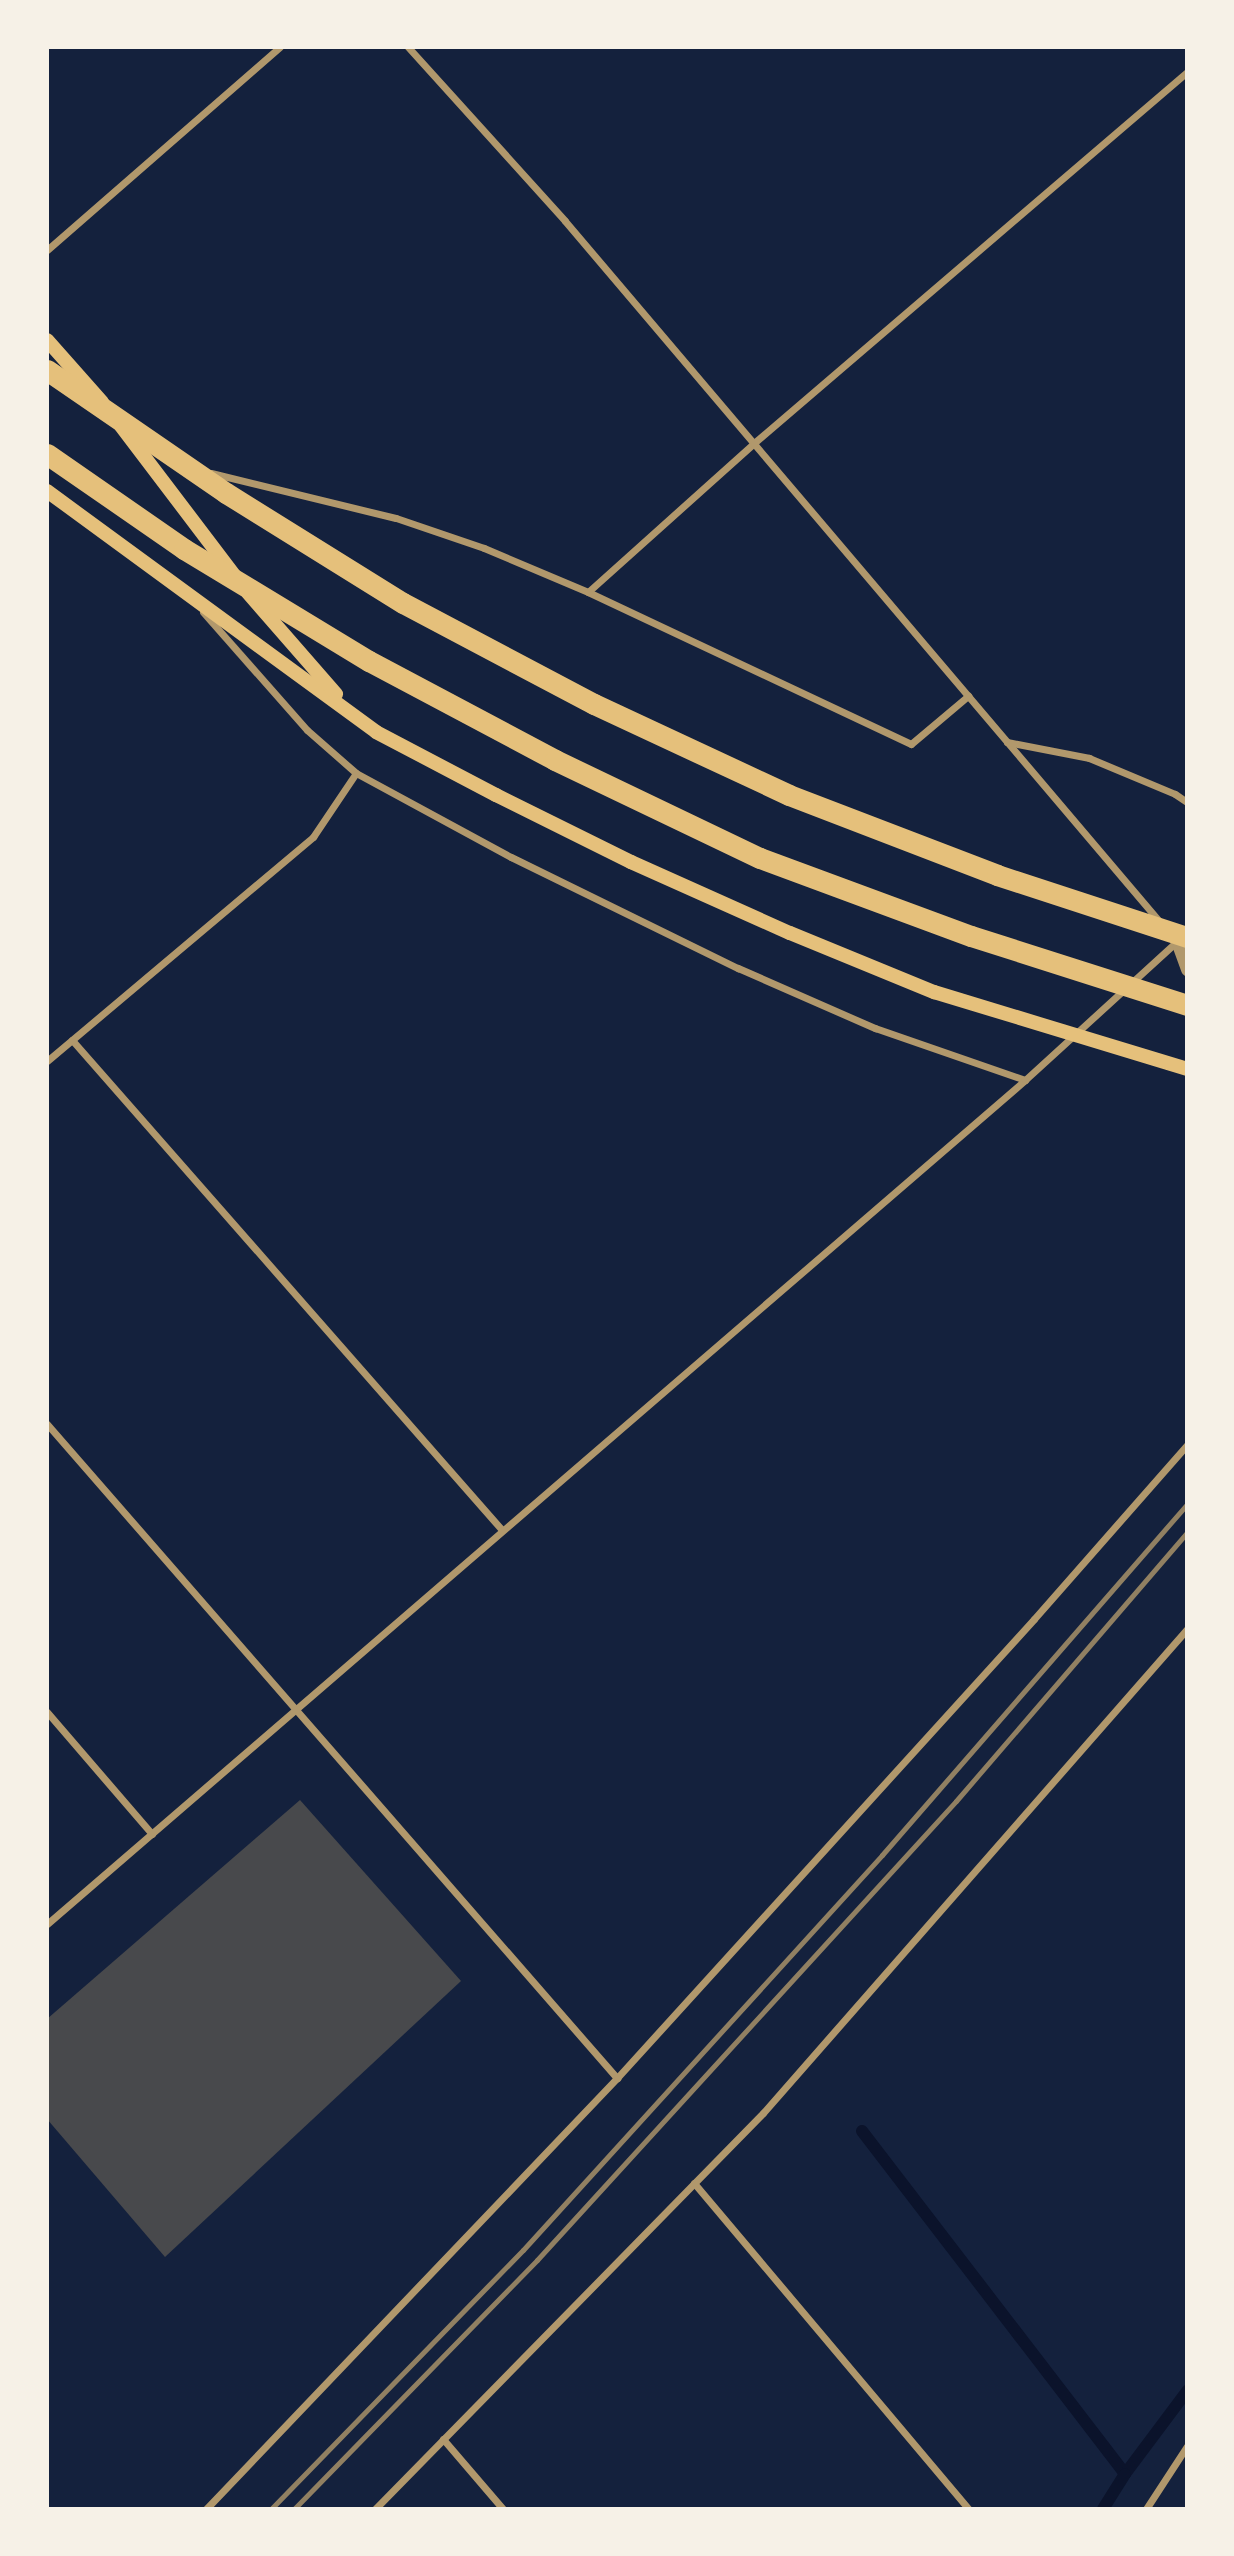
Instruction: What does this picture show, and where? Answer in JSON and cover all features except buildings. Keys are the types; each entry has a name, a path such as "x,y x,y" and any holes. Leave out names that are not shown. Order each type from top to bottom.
{"highway":[{"path":"47,370 226,493 403,603 594,705 789,795 997,875 1183,937"},
{"path":"47,454 184,549 358,654 555,760 760,858 971,936 1187,1005"}],"main road":[{"path":"47,340 84,379 290,646 376,732"},
{"path":"47,491 376,732 496,795 655,873 910,982 1006,1016 1187,1069"}],"street":[{"path":"47,250 280,47"},
{"path":"408,47 565,220 1007,742 1183,937 1187,970"},
{"path":"588,592 754,443 1187,72"},
{"path":"142,454 396,518 484,548 588,592 911,744 968,696"},
{"path":"189,595 307,730 356,773 512,857 738,968 875,1028 1025,1080"},
{"path":"1007,742 1089,758 1175,794 1187,802"},
{"path":"47,1061 313,837 356,773"},
{"path":"47,1924 296,1712 502,1530 1025,1080 1183,937"},
{"path":"72,1040 502,1530"},
{"path":"47,1424 617,2078"},
{"path":"206,2509 617,2078 1034,1619 1187,1445"},
{"path":"374,2509 763,2113 1187,1629"},
{"path":"47,1712 152,1834"},
{"path":"694,2183 969,2509"},
{"path":"443,2439 503,2509"},
{"path":"1146,2509 1187,2446"}],"waterway":[{"path":"862,2131 1125,2474 1187,2391"},
{"path":"1103,2509 1125,2474"}],"railway":[{"path":"271,2509 523,2250 882,1855 1187,1504"},
{"path":"294,2509 537,2260 956,1801 1187,1532"}]}
